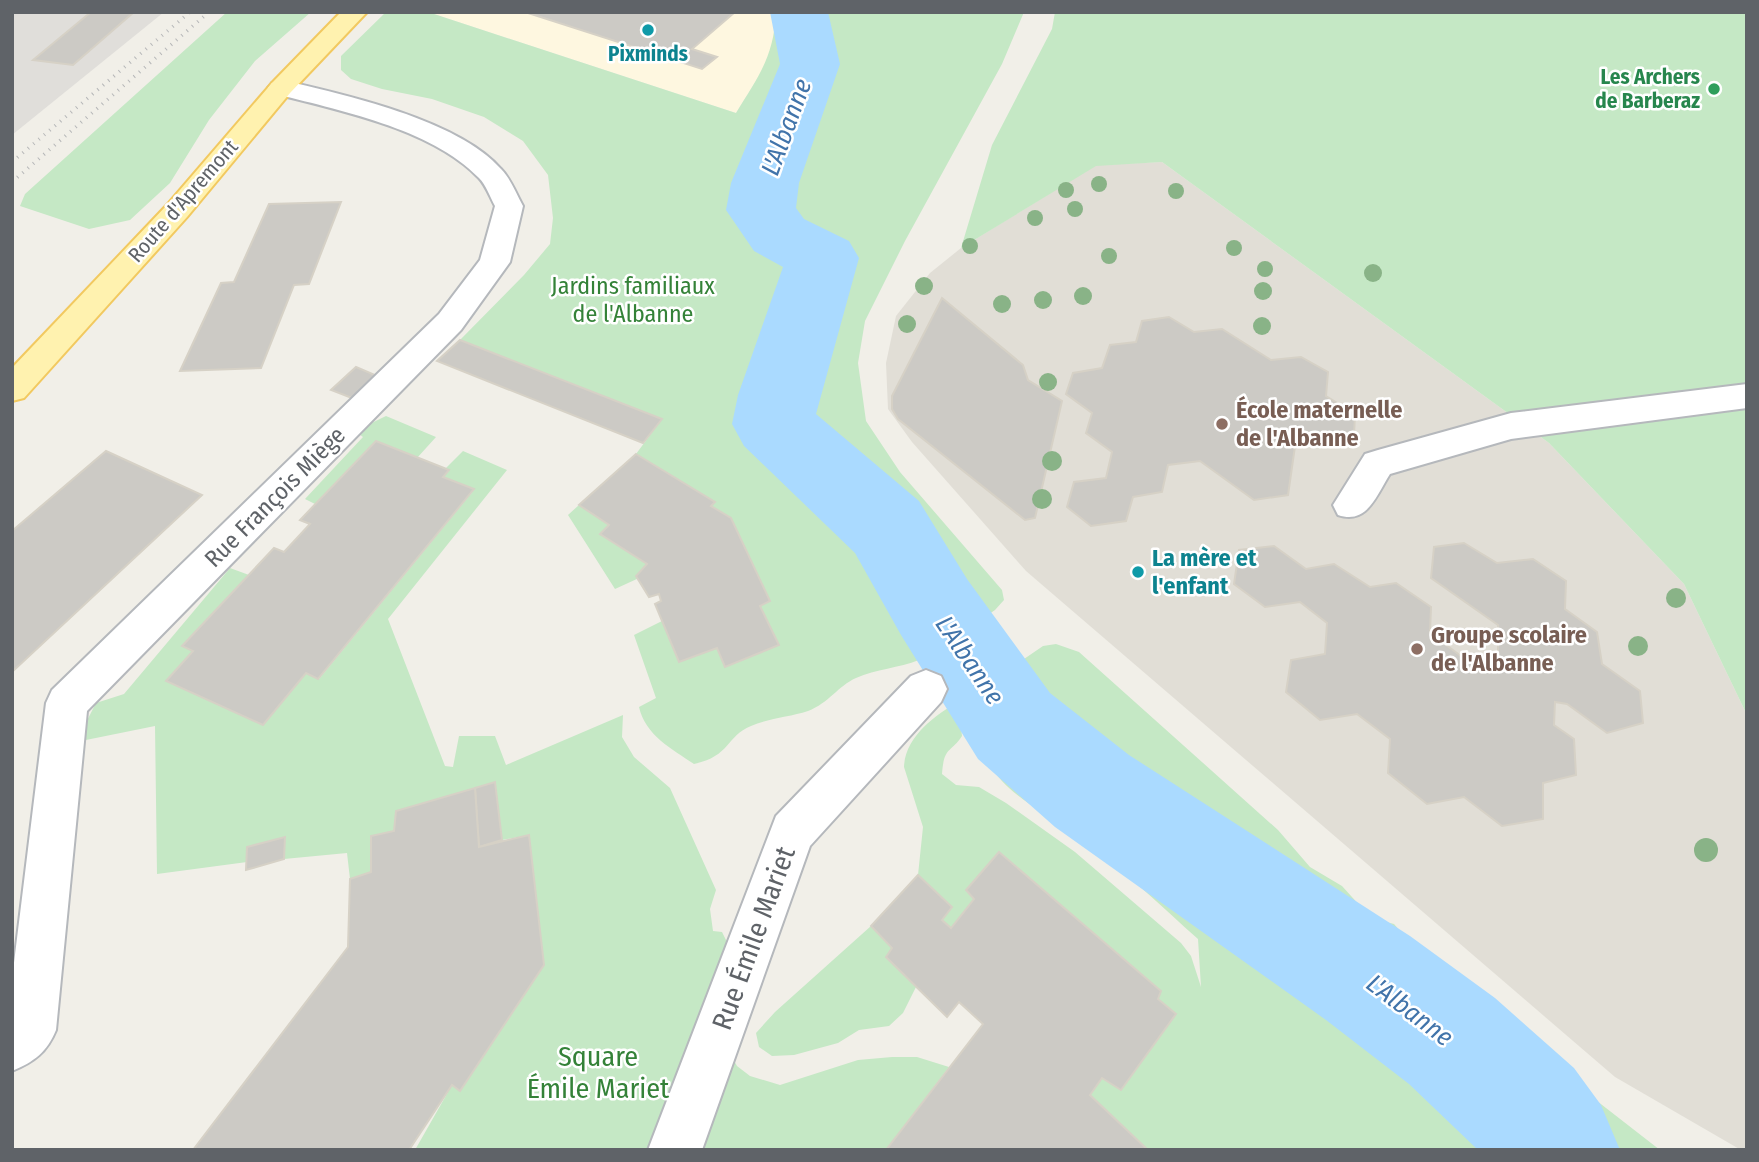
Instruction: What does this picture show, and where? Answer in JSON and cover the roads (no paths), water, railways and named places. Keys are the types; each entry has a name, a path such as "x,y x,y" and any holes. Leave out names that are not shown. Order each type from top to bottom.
{"main road":[{"name":"Route d'Apremont","path":"12,390 177,211 281,88 355,12"}],"street":[{"name":"Rue François Miège","path":"12,1046 31,1030 68,703 450,322 495,262 509,206 491,174 454,146 338,100 281,88"},
{"path":"1351,505 1378,464 1511,426 1747,396"},
{"name":"Rue Émile Mariet","path":"675,1150 792,832 926,689"}],"waterway":[{"name":"L'Albanne","path":"799,12 810,64 765,183 761,210 779,235 823,258 779,395 773,424 887,527 934,607 1014,726 1092,791 1368,978 1452,1041 1530,1112 1556,1150"}],"railway":[{"path":"12,162 190,12"},
{"path":"12,182 209,12"}],"place":[{"name":"Pixminds","path":"648,30"},
{"name":"Les Archers de Barberaz","path":"1714,89"},
{"name":"École maternelle de l'Albanne","path":"1222,424"},
{"name":"La mère et l'enfant","path":"1138,572"},
{"name":"Groupe scolaire de l'Albanne","path":"1417,649"}],"park label":[{"name":"Jardins familiaux de l'Albanne","path":"633,300"},
{"name":"Square Émile Mariet","path":"598,1072"}]}
